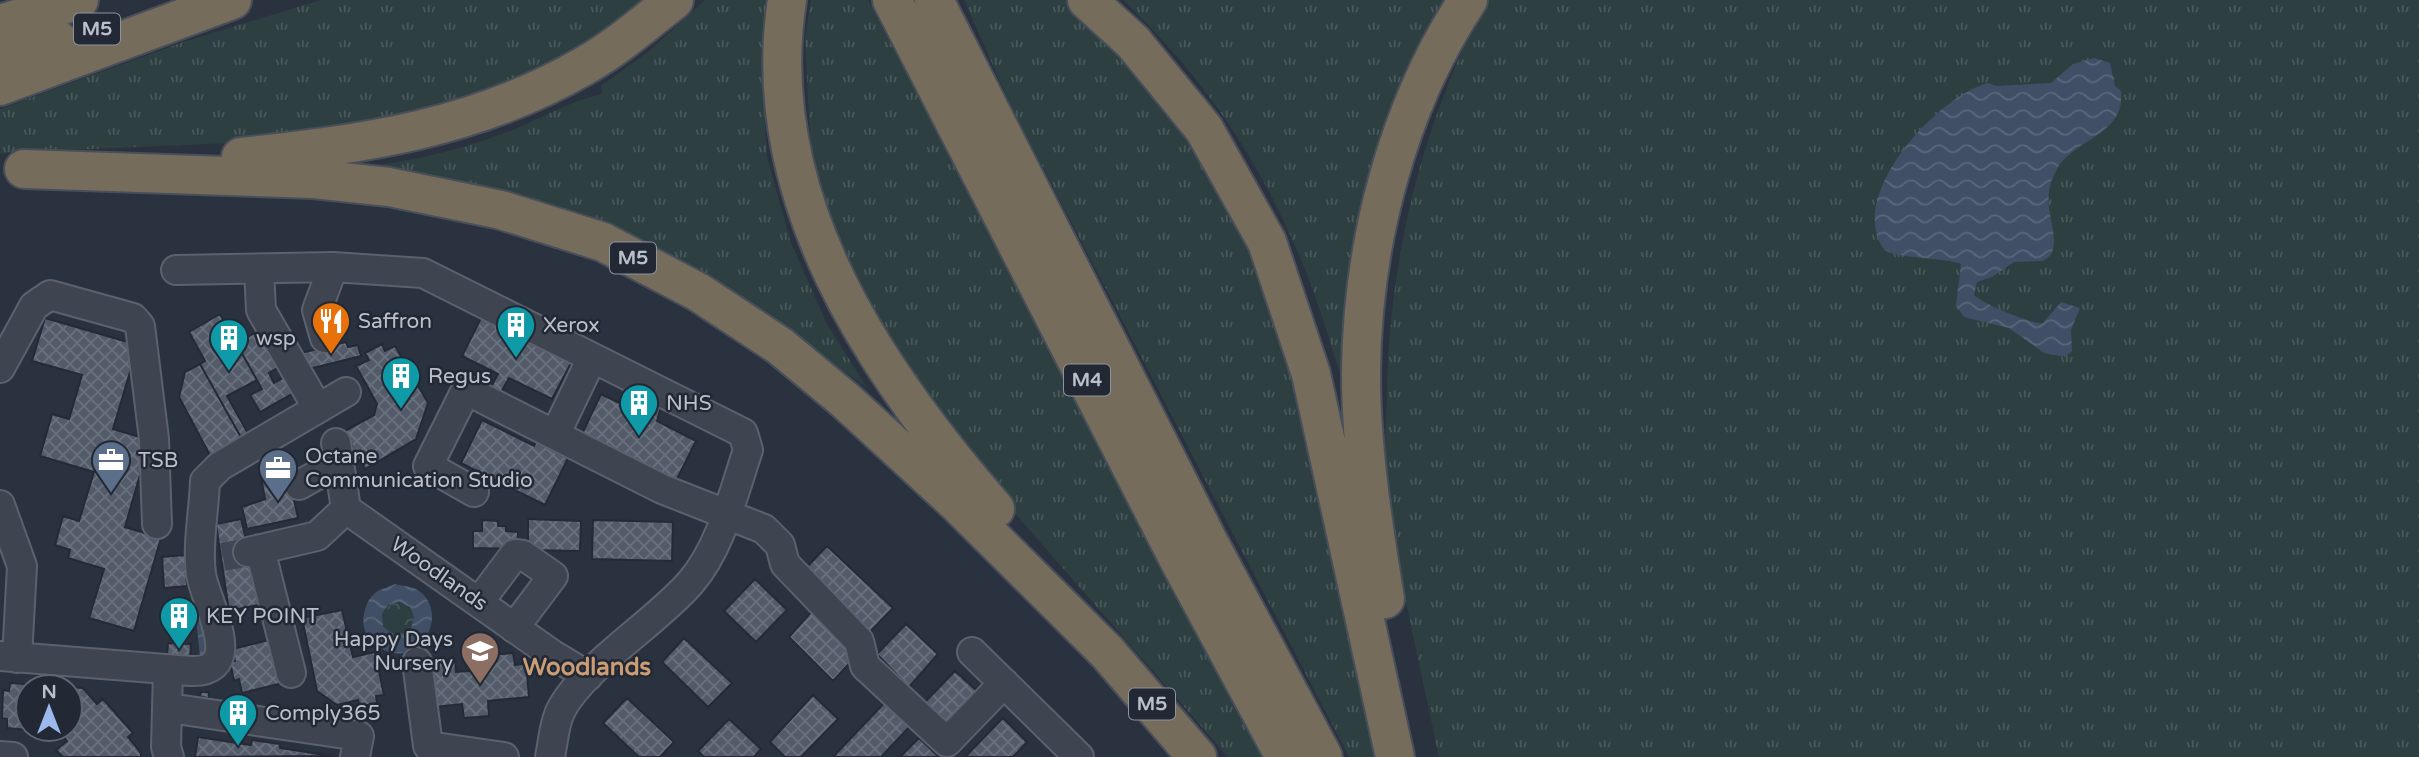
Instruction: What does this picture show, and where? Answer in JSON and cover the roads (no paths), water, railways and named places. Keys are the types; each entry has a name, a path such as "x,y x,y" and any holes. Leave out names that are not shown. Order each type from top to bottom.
{"highway":[{"path":"0,4 13,0"},
{"name":"M5","path":"0,24 79,0"},
{"name":"M5","path":"0,57 194,0"},
{"name":"M5","path":"0,86 232,0"},
{"name":"M5","path":"12,170 229,158 349,146 450,124 531,94 586,66 674,0"},
{"name":"M4","path":"892,0 1173,548 1285,757"},
{"name":"M4","path":"934,0 1201,529 1323,757"},
{"path":"1087,0 1133,42 1204,129 1267,242 1311,374 1395,757"},
{"path":"1417,757 1395,656 1371,519 1361,373 1369,277 1386,185 1417,98 1454,22 1468,0"},
{"name":"M5","path":"786,2 783,61 785,114 797,177 817,242 857,324 909,404 964,474 1086,612 1107,652"},
{"name":"M5","path":"12,170 314,179 389,187 501,210 603,242 698,292 780,346 958,504 1107,652 1197,757"}],"street":[{"path":"325,338 317,310 333,267"},
{"path":"176,270 333,267 423,273 743,433 748,450 707,560 691,583 588,676 561,710"},
{"path":"259,269 261,310 317,407"},
{"path":"0,368 34,306 50,295 133,318 140,326 153,427 157,524"},
{"path":"555,435 592,358"},
{"path":"474,492 428,466 466,390 662,489 764,529 780,545 785,564 859,641 865,666 947,742 1004,683"},
{"path":"291,673 233,555 205,481 212,472 346,392"},
{"path":"0,505 22,566 8,657 204,672 213,666 220,649 219,630 201,575 233,555 317,536 346,509 337,453 299,485"},
{"name":"Woodlands","path":"346,509 553,655 588,676"},
{"path":"479,602 515,554 523,555 553,576 514,628"},
{"path":"972,652 1079,757"},
{"path":"550,757 561,710 553,655"},
{"path":"417,662 428,746 448,753 504,757"},
{"path":"169,757 166,747 180,671"},
{"path":"183,710 359,736 355,757"},
{"path":"0,756 13,757"}],"water":[{"path":"2094,58 2110,63 2115,86 2121,91 2120,106 2107,127 2074,151 2056,171 2049,195 2054,237 2051,255 2043,261 2014,262 1992,277 1977,282 1974,295 2007,313 2037,323 2043,323 2061,302 2080,308 2071,330 2072,351 2065,357 2044,353 2009,328 1964,317 1956,305 1961,264 1888,252 1883,248 1875,226 1877,201 1887,175 1903,150 1945,107 1988,83 1997,86 2051,83 2073,64"},
{"path":"395,584 416,589 428,600 432,614 430,628 423,641 412,650 399,653 384,650 368,637 364,626 364,614 371,597","holes":["399,602 410,607 414,617 411,628 407,631 397,634 383,626 382,614 388,605"]},
{"path":"196,618 203,618 211,637 205,654 200,657"}],"tunnel":[{"path":"223,557 248,552"}],"place":[{"name":"Saffron","path":"331,355"},
{"name":"Xerox","path":"516,359"},
{"name":"wsp","path":"229,372"},
{"name":"Regus","path":"401,410"},
{"name":"NHS","path":"639,437"},
{"name":"TSB","path":"111,494"},
{"name":"Octane Communication Studio","path":"278,502"},
{"name":"KEY POINT","path":"179,650"},
{"name":"Happy Days Nursery","path":"480,685"},
{"name":"Comply365","path":"238,747"}],"district":[{"name":"Woodlands","path":"587,667"}]}
